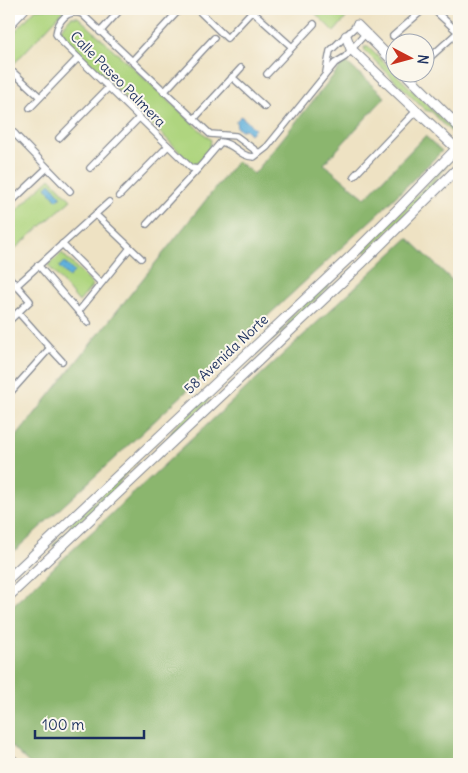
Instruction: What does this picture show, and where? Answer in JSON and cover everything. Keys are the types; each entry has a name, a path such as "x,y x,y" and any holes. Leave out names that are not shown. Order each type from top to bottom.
{"main road":[{"path":"9,26 24,9"},
{"path":"357,25 386,54"},
{"path":"346,36 351,49 413,114 458,149"},
{"path":"414,82 459,127"},
{"name":"58 Avenida Norte","path":"9,578 352,255 458,149"},
{"name":"58 Avenida Norte","path":"9,596 361,264 459,167"},
{"path":"352,255 361,264"},
{"path":"243,356 253,366"},
{"path":"142,452 152,462"},
{"path":"41,548 50,558"},
{"path":"9,757 16,764"}],"street":[{"path":"100,32 121,9"},
{"path":"132,61 180,9"},
{"path":"197,9 228,38 253,10 292,47"},
{"path":"398,32 424,9"},
{"path":"433,9 459,32 436,52"},
{"name":"Calle Paseo Palmera","path":"198,169 191,168 108,88 56,34 58,25 66,15 75,12 82,14 210,134 236,136 259,153"},
{"path":"267,74 314,24"},
{"path":"326,74 330,51 357,25"},
{"path":"147,224 221,142 230,144 245,156 254,157 267,147 326,74 366,34"},
{"path":"164,92 214,38"},
{"path":"30,108 78,58"},
{"path":"194,119 241,68"},
{"path":"14,73 40,97"},
{"path":"232,77 265,107"},
{"path":"59,138 108,88"},
{"path":"354,176 413,114"},
{"path":"90,168 139,118"},
{"path":"9,128 70,191"},
{"path":"9,139 15,134"},
{"path":"120,196 168,146"},
{"path":"9,204 47,168"},
{"path":"16,286 109,202"},
{"path":"96,215 141,258"},
{"path":"62,244 101,283"},
{"path":"79,310 130,248"},
{"path":"38,265 79,310 88,323"},
{"path":"9,277 30,301 9,321"},
{"path":"18,312 62,362"},
{"path":"9,394 50,348"}],"green space":[{"path":"36,9 65,9 9,69 9,38"},
{"path":"311,9 348,9 351,12 334,32"},
{"path":"71,17 78,17 211,140 208,151 200,161 193,165 62,35 61,29"},
{"path":"364,47 368,47 386,65 386,72 365,51"},
{"path":"345,61 385,97 324,164 365,198 425,136 442,151 382,210 9,556 9,446 237,161 254,174"},
{"path":"397,82 404,82 452,129 453,134 432,112 425,110"},
{"path":"451,160 430,189 366,253 363,250"},
{"path":"50,178 71,200 9,254 9,218"},
{"path":"408,238 459,287 459,764 30,764 9,744 9,609"},
{"path":"62,253 93,285 79,302 48,265"},
{"path":"332,279 326,290 272,341 287,325 290,318"},
{"path":"240,365 210,395 207,403 156,451 170,436 174,428"},
{"path":"138,462 122,478 118,486 52,546 69,530 72,522"}],"water":[{"path":"241,116 255,129 250,134 245,129 237,128 236,121"},
{"path":"50,183 61,196 57,200 46,187"},
{"path":"64,262 74,272 69,277 59,267"}]}
